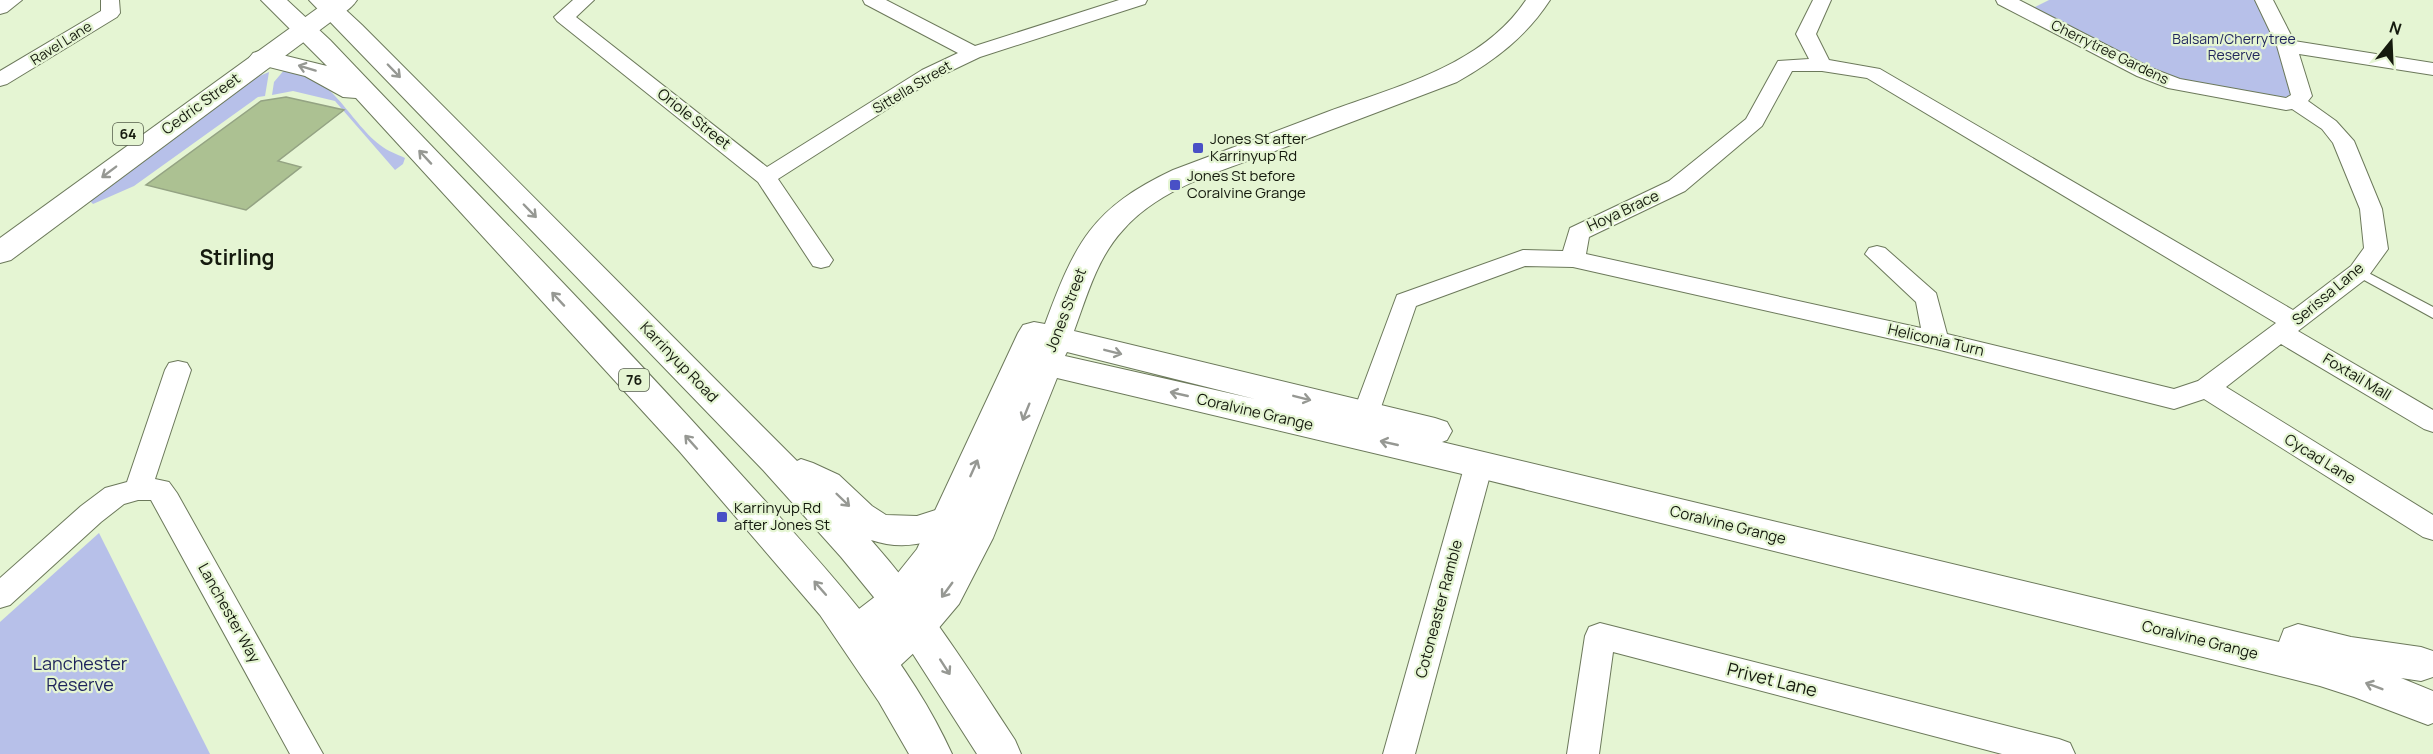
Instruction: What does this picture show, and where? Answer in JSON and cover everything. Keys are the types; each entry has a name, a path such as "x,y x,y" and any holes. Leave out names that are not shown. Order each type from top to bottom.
{"main road":[{"name":"76","path":"273,0 377,105 692,443 834,604 866,649 931,754"},
{"name":"Jones Street","path":"866,649 907,613 953,582 972,545 1040,348 1058,272 1088,228 1108,209 1143,183 1186,163 1441,64 1482,39 1518,0"},
{"name":"Jones Street","path":"907,613 948,521 1077,276 1112,223 1143,198 1183,176 1448,76 1474,62 1508,36 1522,23 1538,0"},
{"name":"Cedric Street","path":"0,253 51,203 329,2"},
{"name":"Karrinyup Road","path":"329,2 775,460 907,613 1000,754"},
{"name":"Cedric Street","path":"0,225 51,203 262,58 298,24"},
{"path":"262,58 314,70 377,105"},
{"name":"Coralvine Grange","path":"1040,348 1366,413 2351,654 2427,661"},
{"name":"Coralvine Grange","path":"1040,348 1479,464 2320,669 2358,680 2431,709"},
{"path":"775,460 830,487 864,520 881,530 906,533 932,528 948,521"},
{"name":"Coralvine Grange","path":"2427,661 2416,675 2418,690 2431,709"}],"street":[{"path":"0,8 13,0"},
{"name":"Ravel Lane","path":"0,80 110,12 110,0"},
{"name":"Oriole Street","path":"585,0 564,17 766,177 821,260"},
{"path":"872,0 973,53"},
{"name":"Sittella Street","path":"766,177 929,74 973,53 1138,0"},
{"path":"1822,0 1806,34 1822,65 1873,74 2287,327"},
{"name":"Cherrytree Gardens","path":"2005,0 2144,72 2175,84 2286,104 2296,102"},
{"path":"2264,0 2287,46 2302,96 2296,102"},
{"name":"Cherrytree Gardens","path":"2027,11 2046,1"},
{"path":"2287,46 2433,69"},
{"name":"Hoya Brace","path":"1573,259 1578,233 1677,186 1755,122 1785,65 1822,65"},
{"name":"Serissa Lane","path":"2287,327 2359,272 2376,249 2371,209 2343,141 2329,125 2296,102"},
{"path":"1877,254 1927,299 1936,340"},
{"path":"1366,413 1406,301 1523,258 1573,259"},
{"name":"Heliconia Turn","path":"1573,259 1936,340 2174,399 2207,388 2287,327"},
{"name":"Foxtail Mall","path":"2287,327 2433,422"},
{"path":"0,596 91,514 115,496 138,489 178,370"},
{"name":"Cycad Lane","path":"2207,388 2433,529"},
{"name":"Cotoneaster Ramble","path":"1399,754 1479,464"},
{"name":"Lanchester Way","path":"138,489 159,490 167,501 308,754"},
{"name":"Privet Lane","path":"1583,754 1600,636 2058,754"}],"lane":[{"path":"2359,272 2433,313"}],"green space":[{"name":"Balsam/Cherrytree Reserve","path":"2049,0 2264,0 2296,102 2175,84 2027,11"},
{"path":"285,69 301,72 326,87 380,145 405,158 403,164 395,170 335,101 293,91 272,95 274,82"},
{"path":"269,72 265,96 258,97 134,186 93,204 89,200 236,86"},
{"name":"Lanchester Reserve","path":"99,533 210,754 0,754 0,622"}],"building":[{"path":"286,97 344,110 278,161 301,167 246,210 146,185 261,101"}],"place":[{"name":"Jones St after Karrinyup Rd","path":"1198,148"},
{"name":"Jones St before Coralvine Grange","path":"1175,185"},
{"name":"Karrinyup Rd after Jones St","path":"722,517"}],"district":[{"name":"Stirling","path":"237,258"}]}
